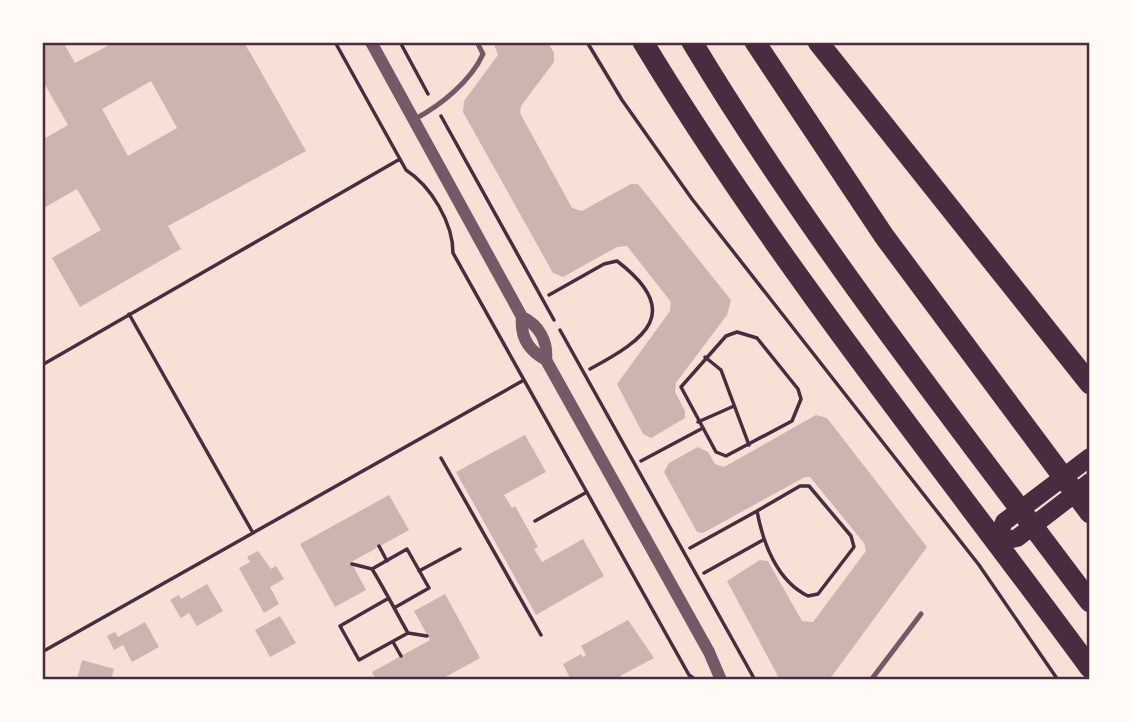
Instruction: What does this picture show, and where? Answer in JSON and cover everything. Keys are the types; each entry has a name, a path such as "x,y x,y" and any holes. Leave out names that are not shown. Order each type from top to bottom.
{"highway":[{"path":"643,42 710,149 800,282 1090,668"},
{"path":"692,42 753,140 835,260 1090,602"},
{"path":"755,42 884,236 1090,513"},
{"path":"818,42 1090,384"}],"main road":[{"path":"996,542 1004,522 1090,457"},
{"path":"996,542 1017,538 1090,482"}],"street":[{"path":"371,42 522,317 521,331 525,339 533,353 546,359 709,652 721,680"},
{"path":"709,652 730,680"}],"lane":[{"path":"414,120 436,107 479,62 483,54 477,42"},
{"path":"870,680 920,614"}],"path":[{"path":"335,42 406,170 421,180 453,234 453,253 688,677 696,680"},
{"path":"400,42 755,680"},
{"path":"586,42 622,100 692,199 979,565 1058,680"},
{"path":"42,365 400,159"},
{"path":"549,295 604,264 617,261 644,289 655,313 653,323 625,351 590,369"},
{"path":"129,314 253,533"},
{"path":"737,332 757,338 798,389 801,399 792,421 726,456 716,452 698,422 681,387 726,336 737,332"},
{"path":"705,357 721,370 749,445"},
{"path":"42,652 524,380"},
{"path":"698,422 734,406"},
{"path":"642,461 701,429"},
{"path":"733,454 737,460"},
{"path":"441,458 541,635"},
{"path":"690,548 800,486 809,486 851,536 854,547 818,594 808,596 790,585 763,540 757,511"},
{"path":"535,521 587,492"},
{"path":"760,502 764,507"},
{"path":"704,573 763,540"},
{"path":"379,546 387,561"},
{"path":"352,564 372,569 407,549 429,588 394,608"},
{"path":"419,571 460,549"},
{"path":"372,569 408,633"},
{"path":"389,598 340,626 359,660 408,633 427,636"},
{"path":"393,642 401,656"}],"building":[{"path":"42,42 63,42 75,63 115,42 244,42 306,151 168,226 181,249 80,307 52,258 101,230 77,189 42,209 42,140 68,125 44,83 42,85","holes":["151,81 177,128 128,156 102,109"]},
{"path":"493,42 548,42 554,53 554,62 521,106 520,113 572,208 582,211 631,184 638,184 731,300 727,315 676,383 675,392 685,411 685,418 651,438 643,434 617,384 670,311 671,302 627,246 617,247 563,277 553,273 463,112 464,101 498,55"},
{"path":"816,415 827,418 927,547 829,680 780,680 727,581 760,560 768,561 802,621 813,622 866,551 864,543 810,477 805,477 703,533 697,532 664,472 669,463 698,447 708,452 715,464 724,467"},
{"path":"525,435 546,472 504,495 512,508 515,506 538,547 534,549 542,562 583,539 604,576 536,615 456,472"},
{"path":"389,495 409,530 351,562 366,590 335,607 300,544"},
{"path":"258,551 271,569 276,566 284,579 270,587 279,604 264,613 239,568 250,562 247,557"},
{"path":"207,584 223,611 197,626 189,613 181,618 170,600 179,595 181,599"},
{"path":"445,594 480,658 440,680 376,680 372,672 430,640 414,611"},
{"path":"280,616 296,643 270,657 255,630"},
{"path":"628,620 654,658 620,676 622,680 571,680 563,664 581,654 583,657 586,655 581,646"},
{"path":"145,622 159,647 132,662 123,645 114,650 107,636 115,632 118,637"},
{"path":"82,660 114,669 111,680 77,680"}]}
